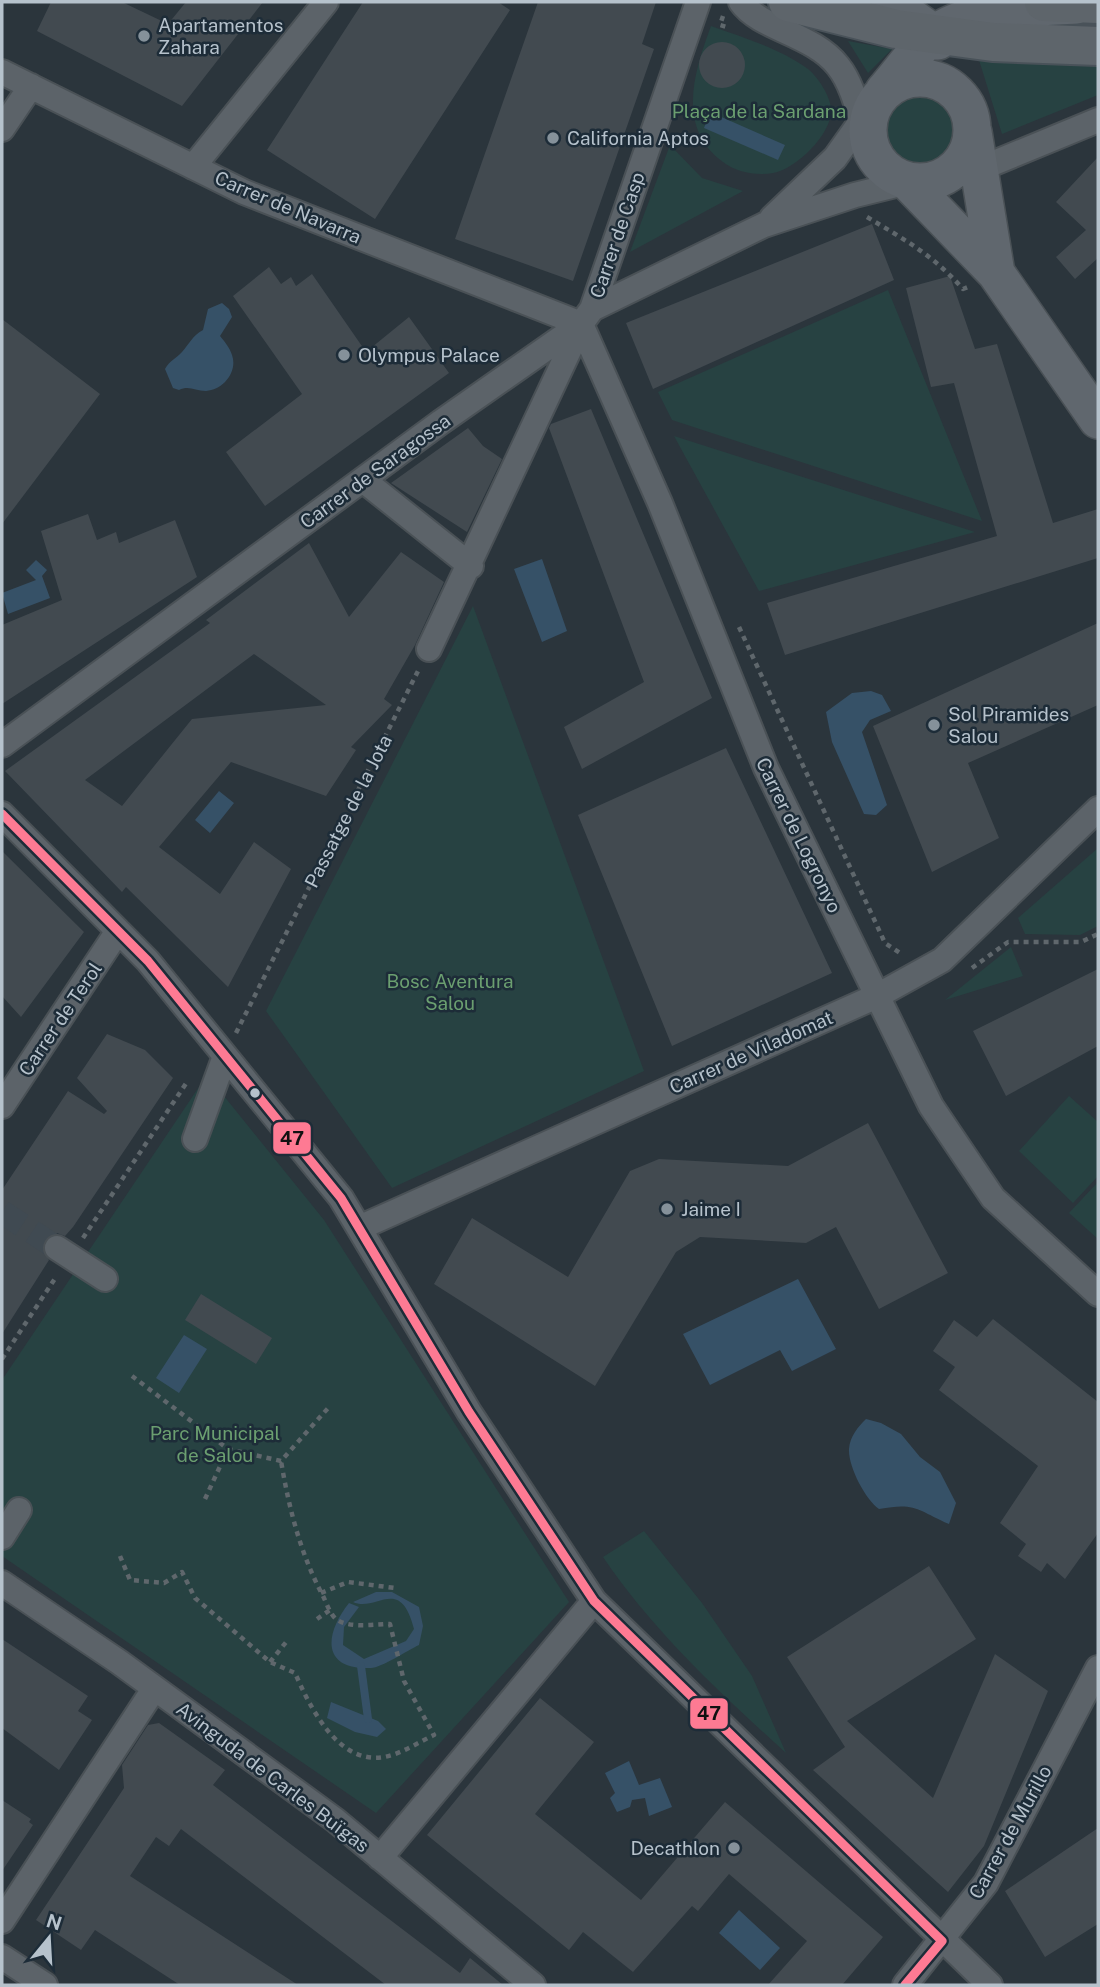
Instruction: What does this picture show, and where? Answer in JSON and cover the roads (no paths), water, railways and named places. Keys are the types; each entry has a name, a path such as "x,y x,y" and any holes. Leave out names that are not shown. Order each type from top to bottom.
{"main road":[{"path":"788,2 896,29 993,42 1098,46"}],"street":[{"path":"193,167 326,2"},
{"name":"Carrer de Casp","path":"587,317 698,2"},
{"path":"741,2 748,12 799,36 826,53 840,67 871,117 884,169 923,181 996,273 1098,420"},
{"path":"890,2 935,34 970,119 996,273"},
{"path":"871,117 935,34 979,15 1018,8 1073,4"},
{"name":"Carrer de Navarra","path":"2,72 244,192 587,317"},
{"path":"871,117 894,84 910,78 927,78 943,83 957,92 970,119 963,161 923,181"},
{"path":"2,129 31,86"},
{"name":"Carrer de Saragossa","path":"764,225 835,158 871,117"},
{"name":"Carrer de Saragossa","path":"2,745 587,317 764,225 855,195 977,170 1098,120"},
{"path":"429,649 471,566 587,317"},
{"name":"Carrer de Logronyo","path":"587,317 766,768 931,1106 993,1198 1098,1294"},
{"path":"363,480 471,566"},
{"name":"Carrer de Viladomat","path":"359,1228 877,996 942,960 1098,809"},
{"path":"2,814 148,961 341,1198 469,1412 594,1601 990,1985"},
{"name":"Carrer de Terol","path":"2,1106 118,931"},
{"path":"195,1139 225,1056"},
{"path":"64,1252 105,1279"},
{"path":"2,1537 19,1510"},
{"name":"Avinguda de Carles Buïgas","path":"2,1583 119,1662 335,1820 533,1985"},
{"path":"380,1858 594,1601"},
{"name":"Carrer de Murillo","path":"905,1985 986,1883 1098,1668"},
{"path":"2,1921 154,1689"},
{"path":"2,1957 45,1985"}],"water":[{"path":"710,112 785,145 778,160 704,128"},
{"path":"222,303 229,309 232,317 220,336 232,355 231,374 223,384 212,390 173,388 165,369 203,330 208,309"},
{"path":"542,559 567,631 542,642 514,569"},
{"path":"36,560 47,570 42,576 50,598 8,614 2,593 36,580 26,570"},
{"path":"871,691 882,695 891,711 870,720 862,732 887,805 876,815 864,814 832,742 826,712 852,693"},
{"path":"219,791 234,803 210,833 195,820"},
{"path":"798,1279 836,1349 792,1371 780,1350 710,1385 683,1334"},
{"path":"184,1335 207,1349 179,1393 156,1378"},
{"path":"866,1419 881,1423 901,1434 920,1457 940,1472 956,1503 949,1524 909,1507 879,1509 868,1498 854,1473 849,1456 853,1436"},
{"path":"376,1592 392,1592 419,1607 423,1626 419,1645 371,1668 343,1663 335,1656 332,1637 341,1614 349,1603 359,1607 344,1627 343,1645 364,1659 406,1641 414,1629 408,1612 402,1603 395,1599 362,1604 353,1602"},
{"path":"331,1702 378,1721 386,1729 377,1737 355,1732 327,1718"},
{"path":"629,1761 639,1785 660,1778 672,1807 649,1816 645,1798 632,1800 630,1807 617,1812 610,1798 615,1793 605,1773"},
{"path":"739,1910 780,1948 760,1970 719,1933"}],"waterway":[{"path":"361,1666 368,1719"}],"tunnel":[{"path":"2,1212 57,1248"}],"place":[{"name":"Apartamentos Zahara","path":"144,36"},
{"name":"California Aptos","path":"553,138"},
{"name":"Olympus Palace","path":"344,355"},
{"name":"Sol Piramides Salou","path":"934,725"},
{"name":"Jaime I","path":"667,1209"},
{"name":"Decathlon","path":"734,1848"}],"park label":[{"name":"Plaça de la Sardana","path":"759,111"},
{"name":"Bosc Aventura Salou","path":"450,992"},
{"name":"Parc Municipal de Salou","path":"215,1444"}]}
